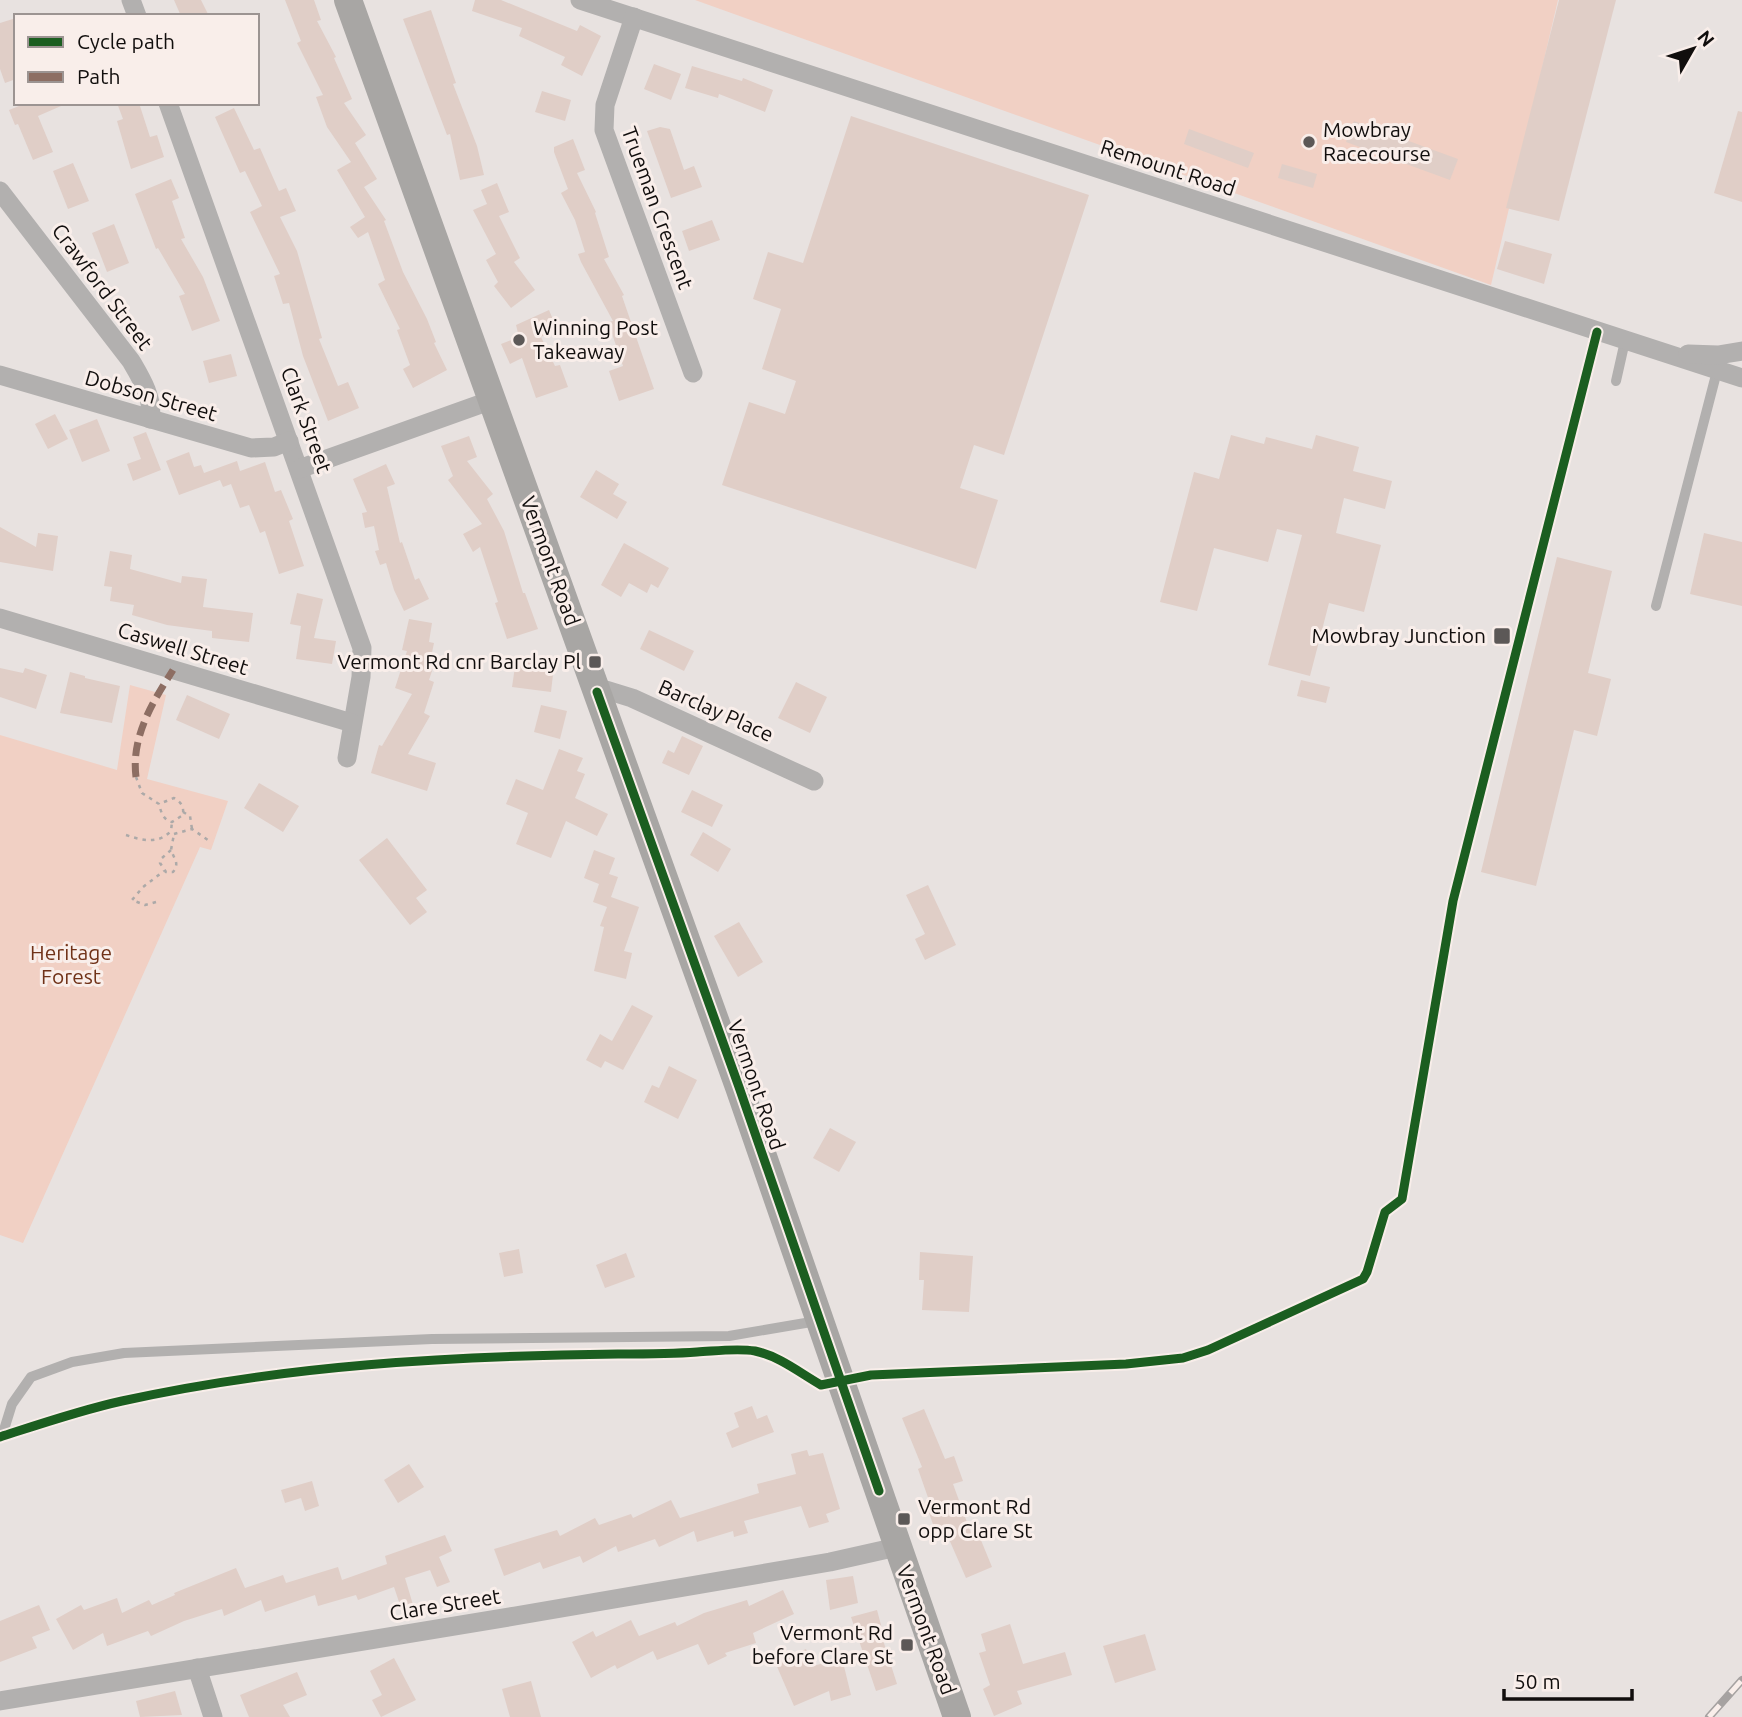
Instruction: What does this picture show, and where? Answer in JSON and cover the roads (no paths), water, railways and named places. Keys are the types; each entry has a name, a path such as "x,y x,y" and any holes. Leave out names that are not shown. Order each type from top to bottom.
{"street":[{"name":"Vermont Road","path":"348,0 739,1087 957,1717"},
{"name":"Remount Road","path":"580,0 1742,378"},
{"name":"Trueman Crescent","path":"634,17 606,106 604,130 693,373"},
{"name":"Clark Street","path":"169,105 362,648 363,661 346,758"},
{"name":"Crawford Street","path":"0,191 131,361 147,393 152,409 150,419"},
{"path":"1662,352 1718,355 1742,352"},
{"name":"Dobson Street","path":"0,375 251,448 274,447 289,441"},
{"path":"299,468 492,400"},
{"name":"Caswell Street","path":"0,618 352,723"},
{"name":"Barclay Place","path":"597,692 606,690 632,698 814,781"},
{"name":"Clare Street","path":"0,1701 789,1569 897,1547"},
{"path":"197,1668 213,1717"}],"lane":[{"path":"1616,381 1625,341"},
{"path":"1656,606 1717,371"},
{"path":"2,1436 12,1404 31,1377 72,1362 124,1353 432,1339 729,1336 819,1321"}],"railway":[{"path":"1709,1717 1742,1680"}],"place":[{"name":"Mowbray Racecourse","path":"1309,142"},
{"name":"Winning Post Takeaway","path":"519,340"},
{"name":"Mowbray Junction","path":"1502,636"},
{"name":"Vermont Rd cnr Barclay Pl","path":"595,662"},
{"name":"Vermont Rd opp Clare St","path":"904,1519"},
{"name":"Vermont Rd before Clare St","path":"907,1645"}],"park label":[{"name":"Heritage Forest","path":"71,965"}]}
